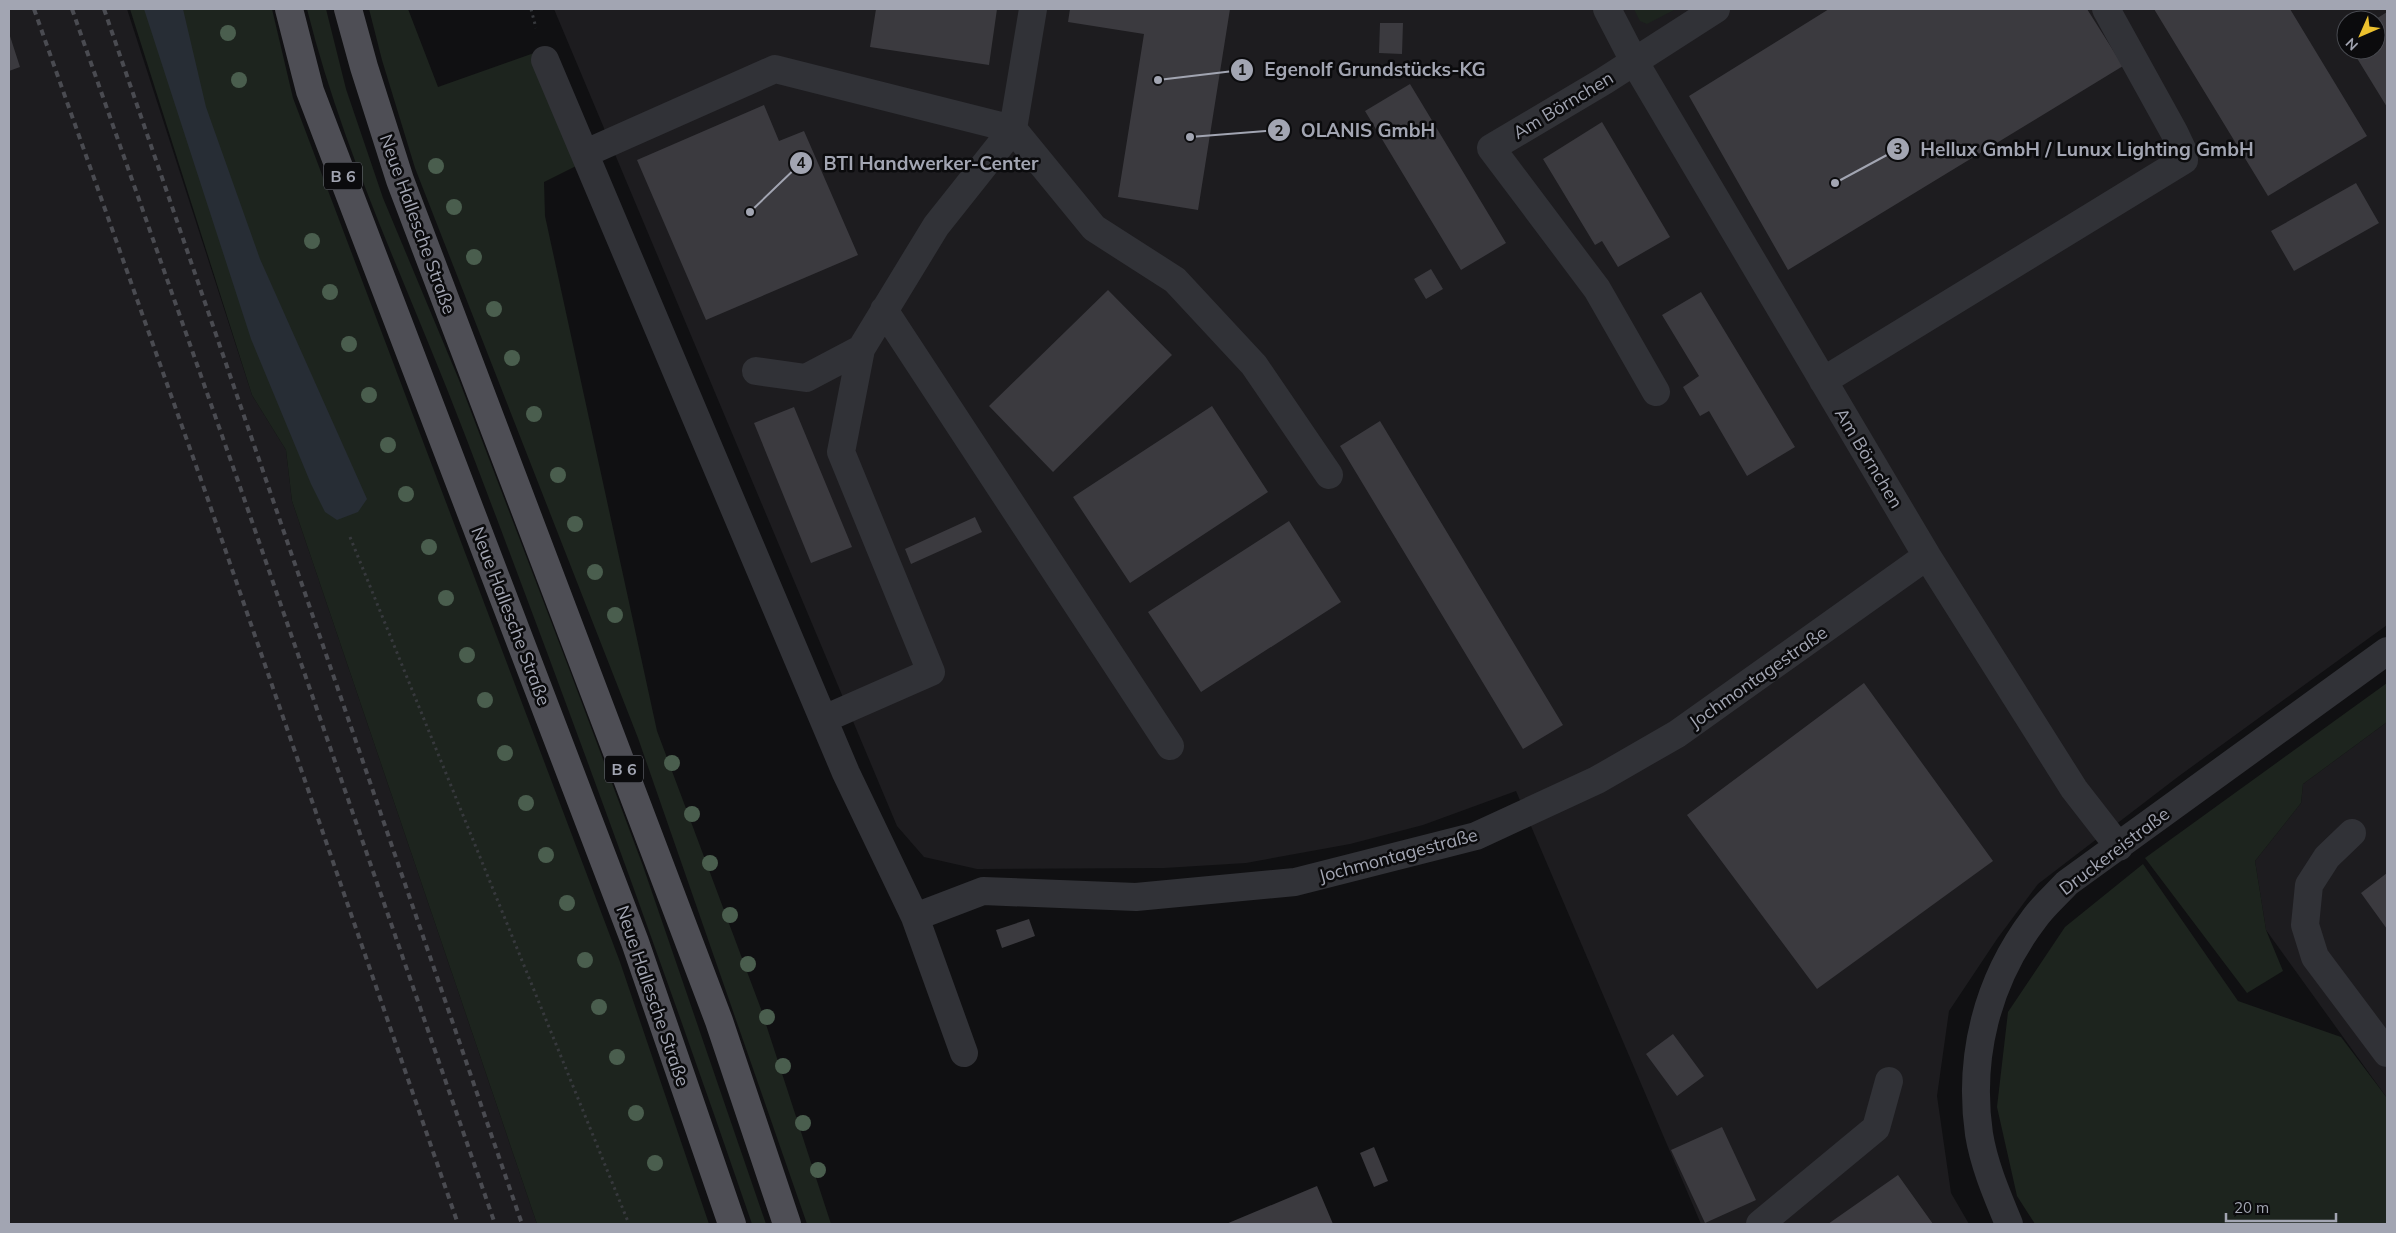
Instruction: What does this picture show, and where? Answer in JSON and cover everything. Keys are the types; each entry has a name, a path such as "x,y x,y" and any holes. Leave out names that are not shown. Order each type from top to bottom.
{"main road":[{"name":"Neue Hallesche Straße","path":"290,9 310,91 635,942 732,1224"},
{"name":"Neue Hallesche Straße","path":"348,9 364,67 400,180 719,1021 787,1224"}],"street":[{"path":"824,719 931,672 841,452 861,349 936,226 1013,129 1033,9"},
{"name":"Am Börnchen","path":"1607,9 1634,61 1927,556 2074,789 2119,846"},
{"path":"1634,61 1716,9"},
{"path":"1823,381 2184,160 2183,151 2174,132 2106,9"},
{"path":"546,60 846,773 915,917 964,1053"},
{"name":"Am Börnchen","path":"1634,61 1491,148 1597,289 1656,392"},
{"path":"586,153 775,69 1013,129 1094,228 1175,280 1248,358 1329,475"},
{"path":"884,310 1170,746"},
{"path":"756,371 806,378 861,349"},
{"name":"Jochmontagestraße","path":"915,917 982,891 1136,897 1295,882 1476,836 1597,780 1677,734 1927,556"},
{"name":"Druckereistraße","path":"2009,1224 1992,1182 1979,1134 1977,1090 1979,1047 1990,998 2009,955 2034,918 2067,883 2387,651"},
{"path":"2352,833 2327,857 2309,885 2305,924 2315,957 2387,1053"},
{"path":"1760,1224 1876,1128 1889,1080"}],"path":[{"path":"350,537 629,1224"}],"shaded area":[{"path":"9,9 127,9 252,395 286,450 292,501 537,1224 9,1224"},
{"path":"130,9 272,9 293,98 620,962 709,1224 537,1224 292,501 286,450 252,395"},
{"path":"144,9 183,9 206,107 260,259 367,499 358,512 337,520 325,512 311,484 251,339"},
{"path":"307,9 326,9 346,89 383,198 459,380 643,866 766,1224 752,1224 648,927 539,632 465,435 359,171 322,64"},
{"path":"369,9 408,9 438,87 534,53 578,165 544,182 545,216 657,731 761,1009 831,1224 807,1224 638,738 415,168 382,60"},
{"path":"554,9 2387,9 2387,625 2179,776 2038,884 1997,939 1949,1011 1937,1096 1951,1193 1969,1224 1701,1224 1516,791 1423,825 1350,844 1246,863 1164,868 977,869 924,857 897,826"},
{"path":"1634,9 1676,9 1647,24 1640,21"},
{"path":"2387,683 2387,722 2303,784 2301,803 2255,861 2266,930 2283,971 2247,993 2145,858"},
{"path":"2387,722 2387,1098 2266,930 2255,861 2301,803 2303,784"},
{"path":"2143,864 2238,1001 2341,1037 2387,1098 2387,1224 2035,1224 2017,1196 1997,1107 2008,1012 2065,927"}],"building":[{"path":"876,9 997,9 989,65 870,47"},
{"path":"1070,9 1230,9 1198,210 1118,197 1144,34 1068,22"},
{"path":"1829,9 2087,9 2123,66 1788,270 1689,96"},
{"path":"2154,9 2290,9 2367,136 2268,196"},
{"path":"2386,13 2387,107 2358,60 2386,60"},
{"path":"1380,23 1403,23 1402,54 1379,53"},
{"path":"9,33 20,67 9,71"},
{"path":"1410,84 1506,243 1461,270 1365,111"},
{"path":"764,105 779,141 804,131 858,255 706,320 637,160"},
{"path":"1602,122 1670,237 1618,267 1602,241 1595,245 1543,159"},
{"path":"2356,183 2379,223 2294,271 2271,231"},
{"path":"1431,269 1443,289 1426,299 1414,279"},
{"path":"1108,290 1172,355 1053,472 989,406"},
{"path":"1701,292 1795,447 1747,476 1709,411 1700,416 1683,387 1699,376 1662,315"},
{"path":"1212,406 1268,492 1130,583 1073,497"},
{"path":"794,407 852,547 811,563 754,423"},
{"path":"1380,421 1563,725 1523,749 1340,446"},
{"path":"975,517 982,532 911,564 905,549"},
{"path":"1289,521 1341,602 1201,692 1148,612"},
{"path":"1864,683 1993,861 1817,989 1687,815"},
{"path":"2387,873 2387,929 2361,893"},
{"path":"1029,919 1035,936 1002,948 996,930"},
{"path":"1673,1034 1704,1076 1677,1096 1646,1054"},
{"path":"1722,1127 1756,1200 1705,1223 1671,1150"},
{"path":"1374,1147 1388,1181 1374,1187 1360,1153"},
{"path":"1898,1175 1933,1224 1828,1224"},
{"path":"1317,1186 1333,1224 1226,1224"}],"railway":[{"path":"34,9 205,491 458,1224"},
{"path":"72,9 238,481 495,1224"},
{"path":"104,9 522,1224"}],"place":[{"name":"Egenolf Grundstücks-KG","path":"1158,80"},
{"name":"OLANIS GmbH","path":"1190,137"},
{"name":"Hellux GmbH / Lunux Lighting GmbH","path":"1835,183"},
{"name":"BTI Handwerker-Center","path":"750,212"}]}
